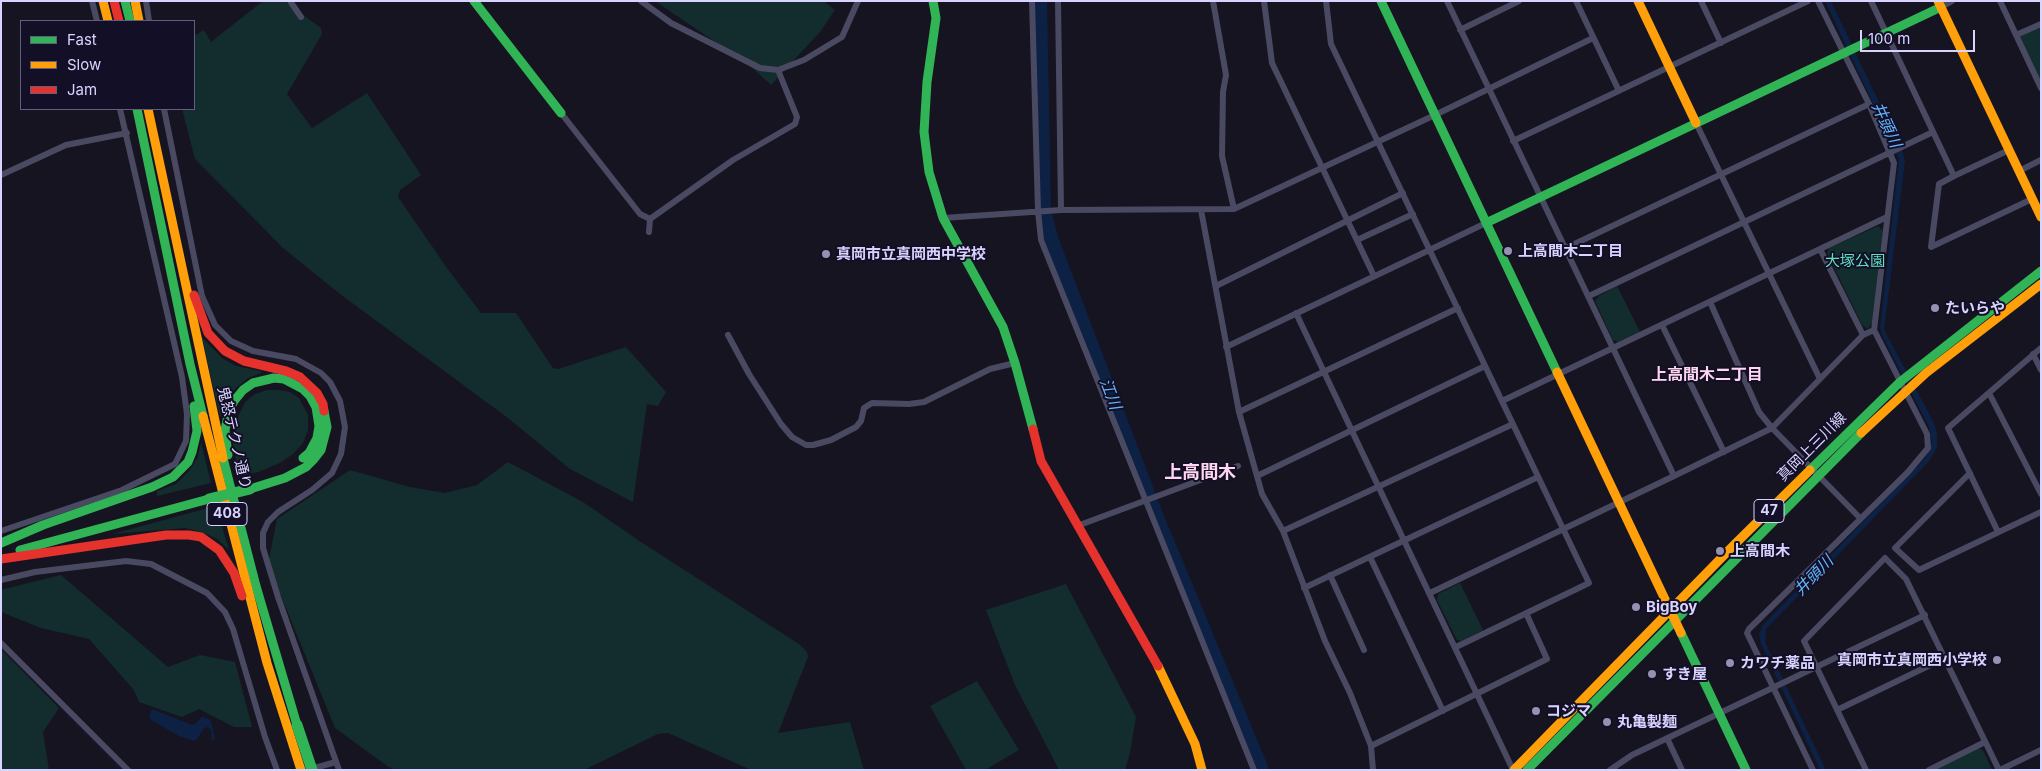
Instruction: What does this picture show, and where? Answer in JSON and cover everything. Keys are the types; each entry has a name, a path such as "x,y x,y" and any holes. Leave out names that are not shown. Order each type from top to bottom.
{"main road":[{"path":"103,1 108,20"},
{"path":"114,1 119,20"},
{"path":"125,1 130,20"},
{"path":"135,1 139,20"},
{"path":"474,1 561,113"},
{"path":"933,1 936,18 924,132 929,172 943,218 1003,327 1015,363 1041,461 1160,669 1195,744 1202,770"},
{"path":"1380,1 1746,770"},
{"path":"1638,1 1696,123"},
{"path":"1486,223 1886,33 1939,4 2041,217"},
{"name":"鬼怒テクノ通り","path":"135,110 140,124 190,364 225,507 267,663 292,727 312,770"},
{"name":"鬼怒テクノ通り","path":"148,110 226,473 259,595 301,770"},
{"path":"156,110 161,138 161,171"},
{"path":"1,558 52,540 208,496 248,485 285,478 306,466 321,450 327,427 323,404 317,393 300,377 286,371 244,361 225,352 215,343 203,324 191,285 178,256"},
{"name":"真岡上三川線","path":"1514,770 1672,616 1814,472 1903,387 2041,271"},
{"name":"真岡上三川線","path":"1903,387 2041,284"},
{"path":"1,543 163,483 181,470 192,452 196,431 196,415 190,386 190,364"},
{"path":"226,473 228,453 226,430 229,411 234,400 243,390 262,379 274,378 294,383 310,396 316,407 319,426 313,446 309,453 294,466 248,485"},
{"path":"1,549 46,535 208,496"},
{"path":"1,558 166,535 181,534 201,537 219,550 227,561 267,663"},
{"name":"真岡上三川線","path":"1527,770 1672,616"}],"street":[{"path":"92,1 97,20"},
{"path":"146,1 149,20"},
{"path":"290,1 300,17"},
{"path":"641,1 671,23 753,65 760,68 778,70 804,60 842,36 858,1"},
{"path":"1032,1 1038,211 1041,240 1254,770"},
{"path":"1058,1 1062,210"},
{"path":"1213,1 1226,75 1223,92 1222,156 1234,209"},
{"path":"1264,1 1272,63 1374,276"},
{"path":"1326,1 1331,44 1589,583 1456,647"},
{"path":"1447,1 1674,476"},
{"path":"1460,30 1519,1"},
{"path":"1576,1 1619,91"},
{"path":"1701,1 1721,43"},
{"path":"1513,141 1808,1"},
{"path":"1813,770 1748,633 1749,629 1908,472 1928,448 1928,434 1874,330 1894,163 1869,104 1818,1"},
{"path":"1871,1 1954,176"},
{"path":"1939,4 1952,1"},
{"path":"2000,1 2040,85"},
{"path":"2016,36 2041,24"},
{"path":"943,218 1062,210 1234,209 1435,115 1593,38"},
{"path":"649,232 650,220 732,160 795,124 798,117 778,70"},
{"path":"1566,248 1869,104"},
{"path":"1,531 122,490 175,464 186,441 187,414 182,377 120,110"},
{"path":"164,110 202,296 216,325 231,341 253,351 296,359 321,373 330,382 340,401 345,427 341,454 332,473 312,490 278,512 268,522 263,533 263,548 278,596 339,770"},
{"path":"561,113 640,214 650,220"},
{"path":"1696,123 1820,379"},
{"path":"1589,296 1932,132"},
{"path":"1,175 66,145 127,133"},
{"path":"2009,150 1939,184 1931,247 2032,199"},
{"path":"2019,171 2041,160"},
{"path":"1216,286 1403,193"},
{"path":"1201,210 1239,412 1262,494 1283,531 1325,641 1350,693 1371,746 1373,770"},
{"path":"1357,240 1413,214"},
{"path":"1502,401 1887,217"},
{"path":"1226,347 1486,223"},
{"path":"1820,249 1863,335"},
{"path":"1710,302 1759,412 1772,428 1860,518"},
{"path":"1239,412 1458,308"},
{"path":"1296,313 1514,770"},
{"path":"1662,325 1724,452"},
{"path":"1430,593 1772,428 1863,335 1874,330"},
{"path":"728,335 781,424 798,442 806,445 814,445 831,440 856,427 861,421 866,405 872,403 909,404 924,402 990,369 1015,363"},
{"path":"1998,532 1948,428 2041,348"},
{"path":"2033,354 2041,370"},
{"path":"1257,476 1485,366"},
{"path":"1989,393 2041,494"},
{"path":"1283,531 1513,424"},
{"path":"1077,526 1238,466"},
{"path":"1970,473 1895,548 1919,570 2041,512"},
{"path":"1304,588 1538,477"},
{"path":"1370,557 1443,711"},
{"path":"1866,770 1804,641 1886,558 1906,579 1999,770 2041,750"},
{"path":"1,580 35,572 126,561 151,564 207,593 225,612 233,629 265,737 277,770"},
{"path":"1330,576 1364,650"},
{"path":"1371,746 1548,659 1526,613"},
{"path":"1610,770 1632,755 1925,615"},
{"path":"1,643 128,770"},
{"path":"1837,710 1945,658"},
{"path":"1667,738 1682,770"},
{"path":"1929,770 1985,742"},
{"path":"308,770 336,762"}],"green space":[{"path":"263,1 284,1 321,28 322,34 287,94 312,128 367,93 421,175 400,190 398,197 481,313 516,313 553,368 558,369 626,347 666,392 658,406 647,404 633,502 570,469 508,418 340,294 283,248 195,159 182,110 195,110 195,35 204,30 211,42"},
{"path":"655,1 824,1 835,10 820,32 771,85 749,65"},
{"path":"2041,24 2041,83 2016,36"},
{"name":"大塚公園","path":"1878,226 1883,231 1872,323 1868,329 1862,325 1827,253 1829,248"},
{"path":"1617,286 1640,332 1618,342 1613,340 1595,301 1599,296"},
{"path":"202,337 222,358 236,366 261,371 261,373 248,378 226,399 220,418"},
{"path":"267,390 290,392 299,398 308,415 308,430 303,443 293,454 280,463 258,472 239,476 232,438 233,427 245,402 255,394"},
{"path":"201,442 211,483 157,496 157,491 176,484 189,471 198,457"},
{"path":"508,462 583,502 638,540 799,644 807,652 808,657 778,733 850,722 864,770 751,770 668,733 658,734 584,770 395,770 335,728 268,564 277,519 350,470 410,487 445,493 477,485"},
{"path":"216,506 229,550 217,539 185,528 112,534"},
{"path":"61,575 168,667 200,655 235,662 252,727 234,727 199,709 182,717 139,702 134,690 89,639 41,628 1,612 1,590"},
{"path":"1460,583 1483,630 1461,641 1457,640 1437,600 1438,594"},
{"path":"1066,584 1136,717 1125,770 1059,770 1015,685 986,610"},
{"path":"1,649 59,708 43,732 49,770 1,770"},
{"path":"977,681 1019,750 985,770 966,770 930,706"},
{"path":"1978,748 1983,750 1992,770 1934,770"}],"water":[{"name":"井頭川","path":"1825,1 1831,1 1903,153 1905,161 1884,330 1933,421 1937,433 1937,447 1930,460 1766,629 1765,642 1826,770 1820,770 1761,644 1759,634 1763,625 1926,457 1932,442 1929,427 1880,328 1899,159"},
{"path":"152,709 192,725 202,717 209,719 212,724 215,740 212,740 211,730 207,727 203,729 194,741 179,736 151,720 149,715"}],"waterway":[{"name":"江川","path":"1040,1 1044,210 1051,238 1157,517 1262,770"}],"traffic: fast":[{"path":"125,1 130,20"},
{"path":"474,1 561,113"},
{"path":"933,1 936,18 927,82 924,132 929,172 943,218 1003,327 1033,429"},
{"path":"1381,1 1557,372"},
{"path":"1486,223 1941,7"},
{"path":"137,110 190,364 203,416"},
{"path":"1810,470 1900,382 2041,271"},
{"path":"228,455 225,430 229,411 234,401 243,390 253,383 274,378 284,379 303,389 310,396 316,407 319,426 317,438 309,453 303,458"},
{"path":"1,543 43,525 152,487 173,477 188,462 192,452 197,431 194,406"},
{"path":"250,489 285,478 306,467 314,459 321,450 327,427 324,411"},
{"path":"1527,770 1861,433"},
{"path":"223,458 256,586 297,725"},
{"path":"209,499 250,489"},
{"path":"20,550 209,499"},
{"path":"1681,633 1746,770"},
{"path":"297,725 312,770"}],"traffic: slow":[{"path":"103,1 108,20"},
{"path":"135,1 139,20"},
{"path":"1638,1 1696,123"},
{"path":"1938,1 2041,217"},
{"path":"148,110 223,458"},
{"path":"1861,433 1926,373 2041,284"},
{"path":"1557,372 1681,633"},
{"path":"203,416 267,663 301,770"},
{"path":"1514,770 1810,470"},
{"path":"1158,666 1195,744 1202,770"}],"traffic: jam":[{"path":"114,1 119,20"},
{"path":"194,295 208,333 225,351 244,361 286,371 300,377 317,393 323,404 324,411"},
{"path":"1033,429 1041,461 1158,666"},
{"path":"1,559 166,535 189,535 201,537 219,550 234,573 242,596"}],"place":[{"name":"上高間木二丁目","path":"1508,251"},
{"name":"真岡市立真岡西中学校","path":"826,254"},
{"name":"たいらや","path":"1935,308"},
{"name":"上高間木","path":"1720,551"},
{"name":"BigBoy","path":"1636,607"},
{"name":"真岡市立真岡西小学校","path":"1997,660"},
{"name":"カワチ薬品","path":"1730,663"},
{"name":"すき屋","path":"1652,674"},
{"name":"コジマ","path":"1536,711"},
{"name":"丸亀製麺","path":"1607,722"}],"district":[{"name":"上高間木二丁目","path":"1707,375"},
{"name":"上高間木","path":"1200,473"}]}
